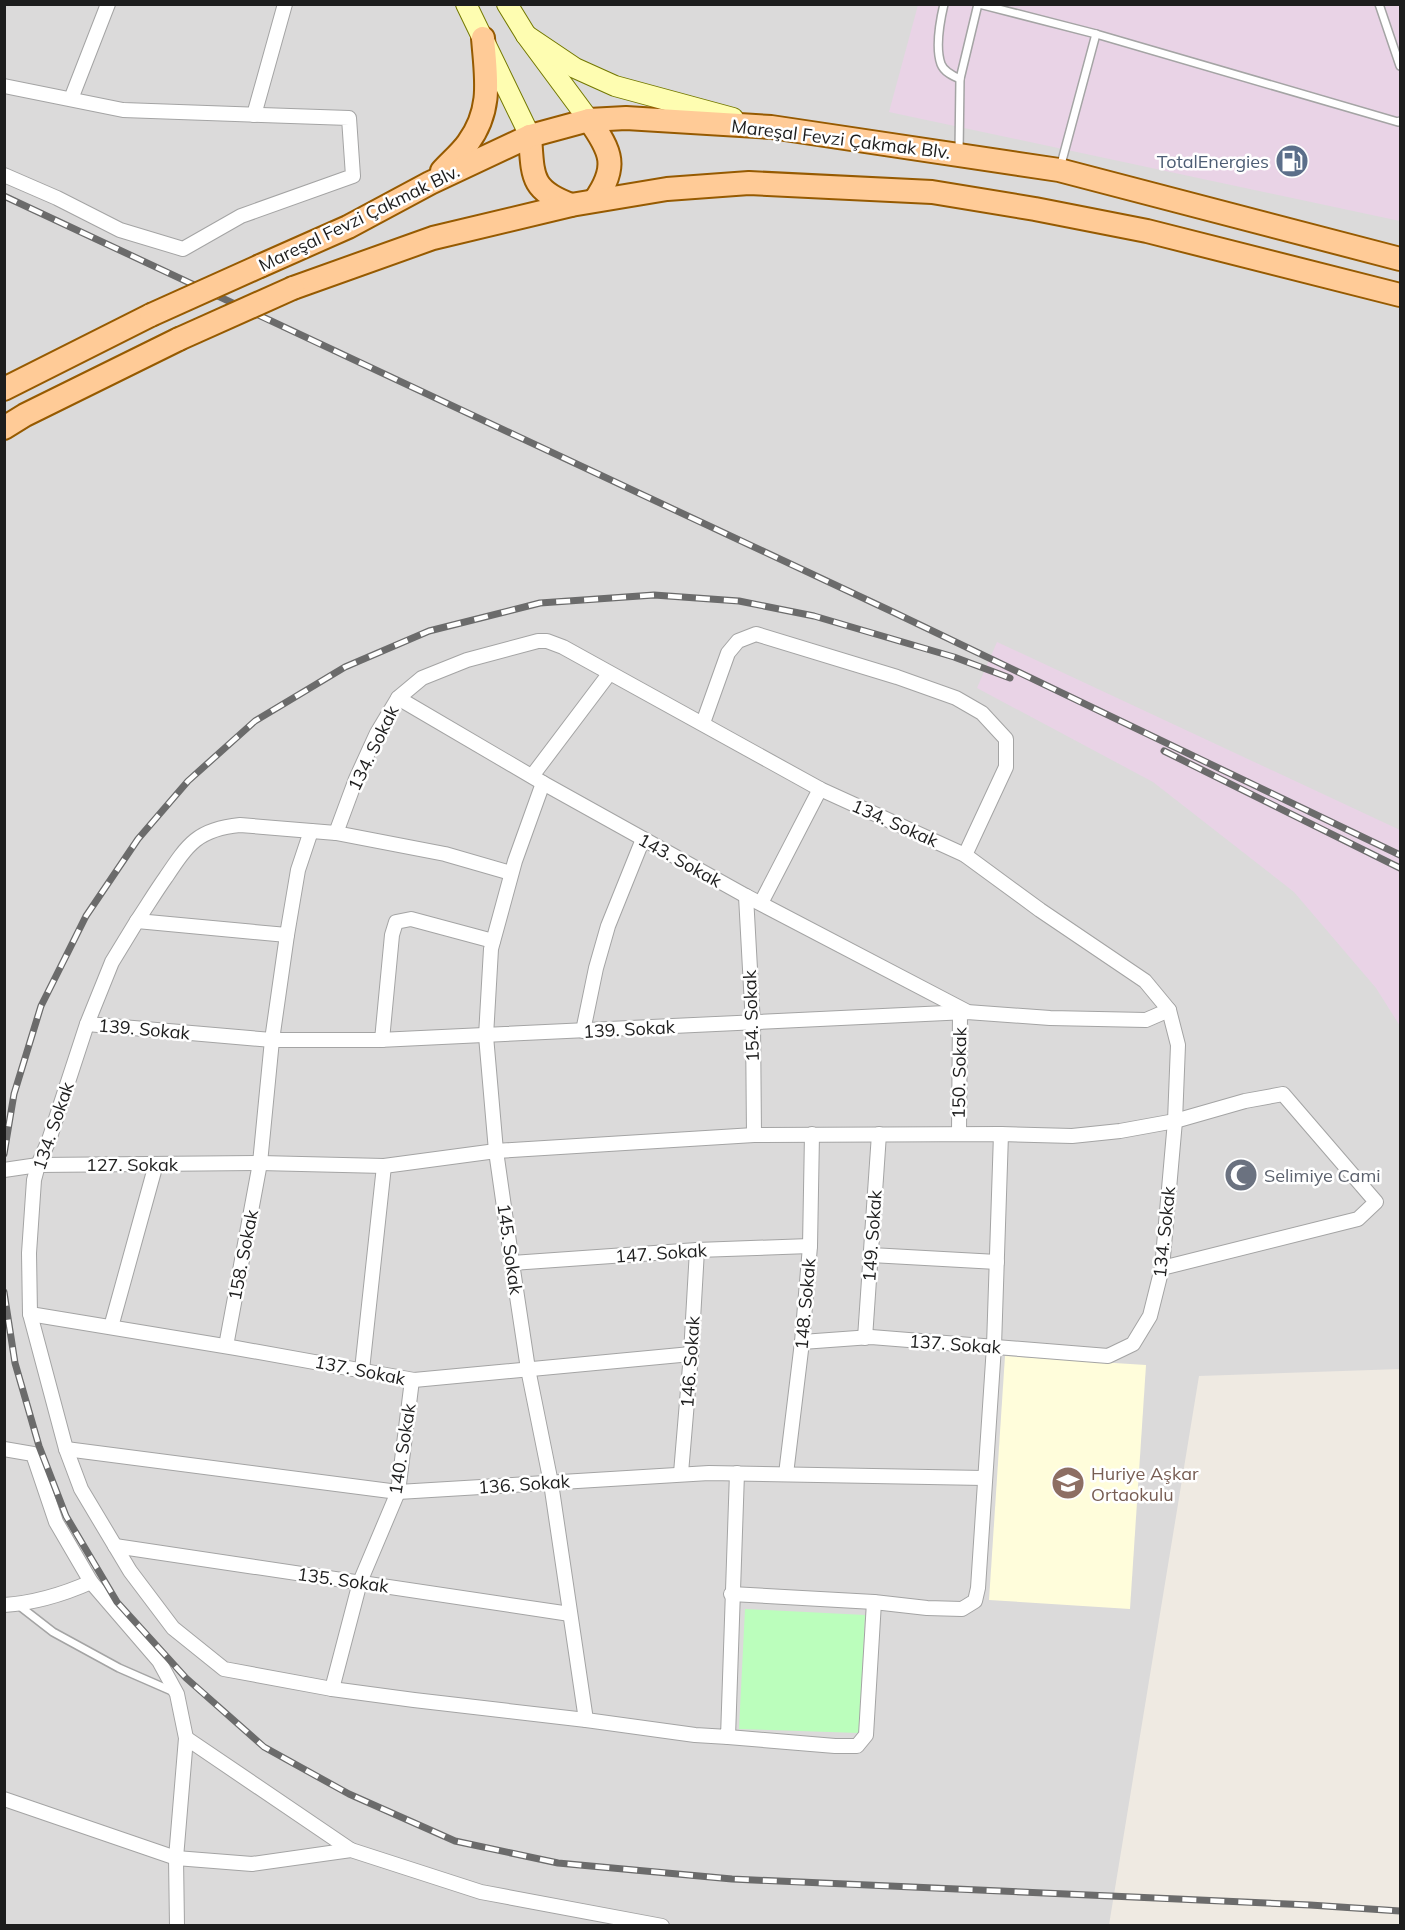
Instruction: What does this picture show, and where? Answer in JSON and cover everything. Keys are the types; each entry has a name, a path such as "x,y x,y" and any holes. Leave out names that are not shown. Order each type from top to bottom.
{"main road":[{"path":"466,4 530,136 532,163 537,184 550,198 571,206"},
{"path":"507,4 602,139 608,152 610,170 606,184 595,200"},
{"path":"526,34 575,68 615,86 661,100 771,127"},
{"path":"430,183 467,145 477,130 485,111 487,89 483,38"},
{"name":"Mareşal Fevzi Çakmak Blv.","path":"4,389 151,315 348,227 430,183 530,136 589,120 626,118 771,127 1059,170 1401,259"},
{"name":"Mareşal Fevzi Çakmak Blv.","path":"4,428 25,415 179,339 293,288 433,238 595,200 667,189 749,183 932,192 1147,231 1401,295"}],"street":[{"path":"71,99 108,4"},
{"path":"254,115 285,4"},
{"path":"4,86 123,110 349,118 353,176 241,216 183,249 120,230 57,198 4,175"},
{"path":"703,723 728,653 738,641 756,634 897,677 956,698 982,713 1006,739 1006,767 965,855"},
{"name":"134. Sokak","path":"336,833 356,778 377,733 398,698 422,678 467,660 538,641 563,647 820,789 965,855 1040,910 1145,981 1169,1010 1178,1045 1175,1121 1162,1268 1150,1316 1133,1344 1108,1356"},
{"name":"145. Sokak","path":"586,1720 551,1483 528,1369 512,1263 496,1151 486,1036 493,941 537,780 609,674"},
{"name":"143. Sokak","path":"398,698 643,840 964,1012"},
{"path":"761,903 820,789"},
{"name":"134. Sokak","path":"511,873 445,854 336,833 240,825 225,826 202,835 184,849 112,962 87,1024 34,1180 29,1252 30,1314 66,1449 81,1489 130,1571 173,1628 224,1669 332,1689 695,1735 857,1746 866,1735 874,1602"},
{"path":"137,921 287,935 298,870 310,831"},
{"path":"583,1031 596,968 608,926 643,840"},
{"name":"154. Sokak","path":"746,897 753,1024 754,1135"},
{"path":"382,1040 392,935 396,922 411,919 493,941"},
{"name":"158. Sokak","path":"226,1346 260,1163 272,1040 287,935"},
{"name":"139. Sokak","path":"87,1024 272,1040 382,1040 753,1024 964,1012 1050,1018 1146,1020 1169,1010"},
{"name":"150. Sokak","path":"959,1134 964,1012"},
{"name":"127. Sokak","path":"4,1170 38,1165 260,1163 384,1166 496,1151 754,1135 1072,1136 1120,1131 1175,1121 1245,1101 1283,1094 1376,1202 1358,1219 1162,1268"},
{"name":"148. Sokak","path":"786,1474 802,1341 810,1246 812,1134"},
{"name":"149. Sokak","path":"865,1338 879,1134"},
{"path":"731,1594 874,1602 962,1610 975,1601 978,1588 994,1346 1001,1134"},
{"path":"111,1327 156,1164"},
{"path":"362,1370 384,1166"},
{"name":"147. Sokak","path":"512,1263 697,1250 810,1246"},
{"name":"146. Sokak","path":"681,1473 697,1250"},
{"path":"871,1255 997,1262"},
{"name":"137. Sokak","path":"30,1314 226,1346 412,1380 691,1354"},
{"name":"137. Sokak","path":"802,1341 865,1338 1108,1356"},
{"name":"140. Sokak","path":"332,1689 360,1582 398,1492 412,1380"},
{"path":"4,1449 33,1454 56,1522 91,1582 159,1661 177,1694 186,1738 176,1858 177,1926"},
{"name":"136. Sokak","path":"66,1449 398,1492 681,1473 984,1478"},
{"path":"728,1737 731,1594 737,1473"},
{"name":"135. Sokak","path":"115,1546 570,1614"},
{"path":"11,1605 67,1593 91,1582"},
{"path":"186,1738 351,1850 481,1892 662,1926"},
{"path":"4,1799 176,1858 252,1864 351,1850"}],"lane":[{"path":"944,4 939,26 942,65 950,74 960,79"},
{"path":"959,155 960,79 978,4 1096,34 1387,119 1401,121"},
{"path":"1379,4 1401,66"},
{"path":"1059,170 1096,34"},
{"path":"11,1605 53,1632 119,1668 177,1694"}],"shaded area":[{"path":"5,5 1400,5 1400,1369 1199,1376 1109,1925 5,1926"},
{"path":"918,5 1400,5 1400,221 889,112"},
{"path":"997,642 1400,830 1400,1026 1376,988 1294,892 1153,782 977,688"},
{"name":"Huriye Aşkar Ortaokulu","path":"1005,1356 1146,1365 1130,1609 989,1600"}],"green space":[{"path":"745,1609 865,1615 859,1733 739,1729"}],"railway":[{"path":"4,196 893,612 1400,855"},
{"path":"4,1154 14,1094 41,1006 86,916 138,839 188,781 255,721 345,667 429,631 540,603 654,595 739,601 814,616 954,657 1010,678"},
{"path":"1164,751 1400,868"},
{"path":"4,1292 15,1363 39,1446 66,1516 117,1602 186,1678 264,1747 349,1794 455,1841 558,1863 732,1879 1400,1911"}],"place":[{"name":"TotalEnergies","path":"1292,161"},
{"name":"Selimiye Cami","path":"1241,1175"},
{"name":"Huriye Aşkar Ortaokulu","path":"1068,1483"}]}
